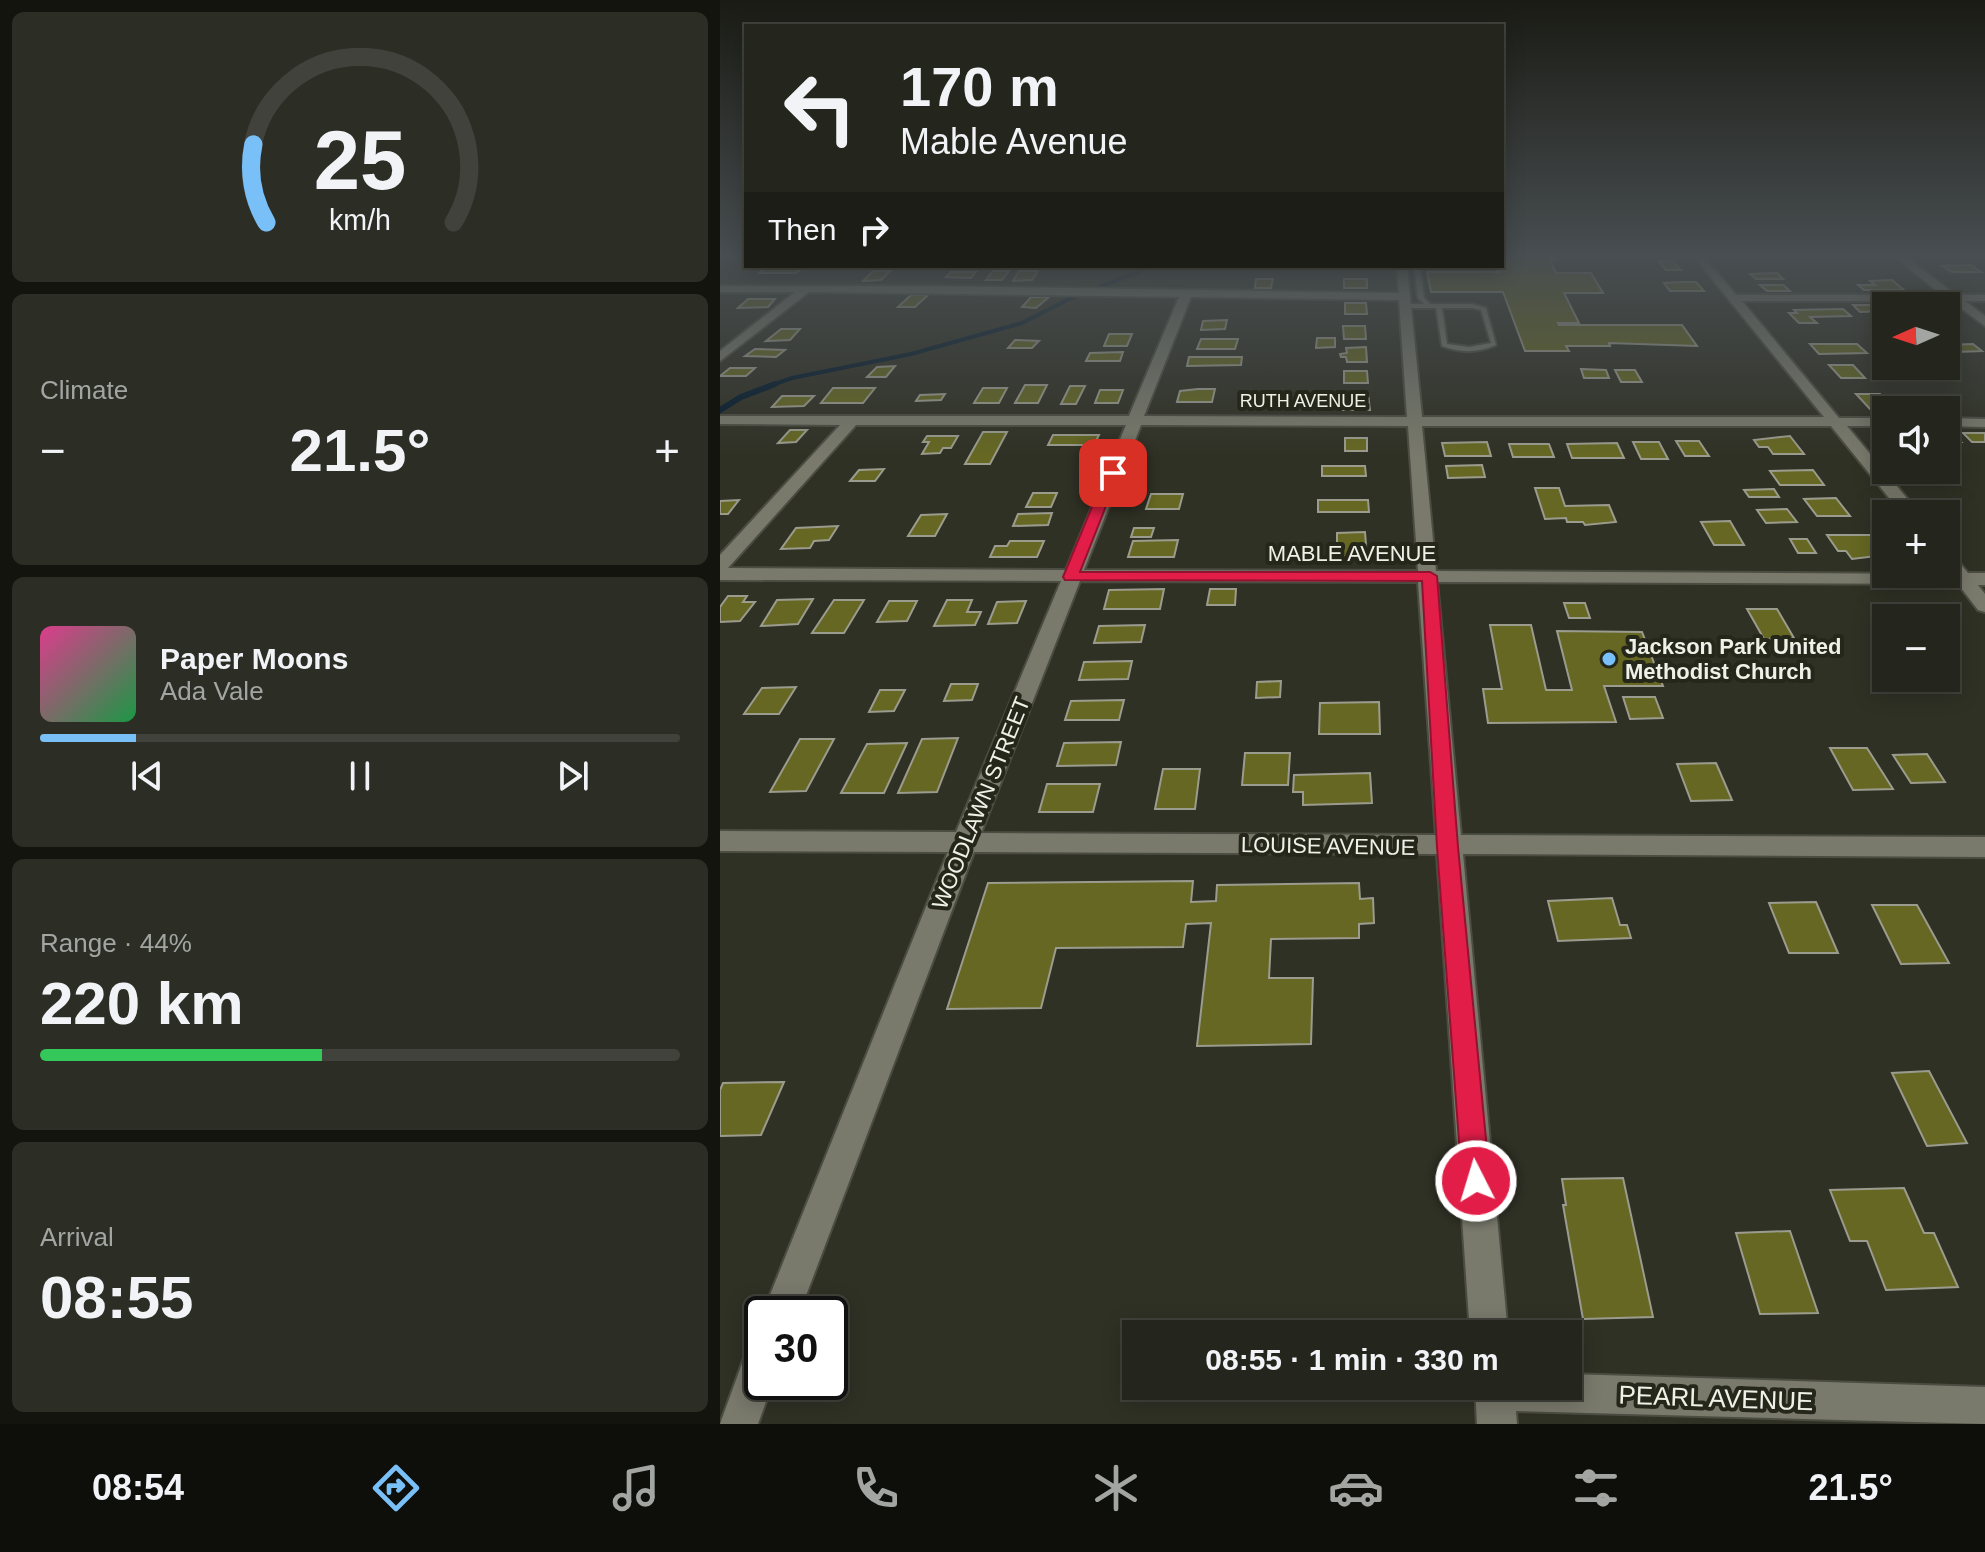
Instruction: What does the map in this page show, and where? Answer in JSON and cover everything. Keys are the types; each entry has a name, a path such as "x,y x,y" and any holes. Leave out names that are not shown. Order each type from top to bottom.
{"street":[{"path":"720,357 761,324"},
{"name":"WOODLAWN STREET","path":"787,1296 965,842 1174,324"},
{"path":"1414,324 1416,421 1430,576 1447,847 1488,1320"},
{"path":"1754,324 1899,500"},
{"name":"RUTH AVENUE","path":"720,420 1872,422"},
{"path":"720,566 851,421"},
{"path":"1960,422 1985,423"},
{"name":"MABLE AVENUE","path":"720,574 1985,579"},
{"path":"1960,575 1985,606"},
{"name":"LOUISE AVENUE","path":"720,841 1447,847 1985,847"},
{"path":"738,1424 747,1400"},
{"name":"PEARL AVENUE","path":"1495,1400 1985,1407"}],"lane":[{"path":"1441,324 1444,345 1451,348 1488,348 1494,344 1488,324"}],"building":[{"path":"1202,324 1226,324 1225,329 1201,330"},
{"path":"1515,324 1682,325 1697,346 1609,343 1610,346 1566,346 1569,351 1525,351"},
{"path":"1343,326 1365,326 1366,339 1344,339"},
{"path":"781,329 800,329 790,340 766,341"},
{"path":"1109,334 1132,334 1127,346 1104,346"},
{"path":"1317,338 1335,338 1335,347 1316,348"},
{"path":"1201,339 1238,339 1235,349 1197,349"},
{"path":"1015,340 1039,341 1032,348 1008,348"},
{"path":"1810,344 1857,344 1867,353 1819,354"},
{"path":"1960,344 1973,344 1982,351 1960,352"},
{"path":"1366,347 1367,362 1347,362 1346,357 1340,354 1347,353 1346,348"},
{"path":"755,349 785,350 776,357 745,356"},
{"path":"1123,352 1120,361 1086,361 1090,353"},
{"path":"1189,357 1242,357 1241,365 1187,366"},
{"path":"1829,365 1853,365 1865,378 1841,378"},
{"path":"895,366 886,377 867,377 877,367"},
{"path":"730,368 755,368 746,376 720,376"},
{"path":"1581,369 1606,370 1609,378 1584,378"},
{"path":"1615,370 1635,370 1642,382 1621,382"},
{"path":"1344,371 1367,371 1368,383 1344,383"},
{"path":"1025,385 1047,385 1038,403 1015,403"},
{"path":"1070,386 1085,386 1076,404 1061,404"},
{"path":"833,388 875,388 863,403 821,403"},
{"path":"983,388 1007,388 999,403 974,403"},
{"path":"1215,389 1212,402 1177,402 1180,391"},
{"path":"1100,390 1123,390 1118,403 1095,403"},
{"path":"945,394 941,400 916,401 920,395"},
{"path":"1368,394 1370,410 1343,410 1342,395"},
{"path":"1856,394 1882,396 1872,396 1870,409"},
{"path":"782,396 814,396 804,406 772,407"},
{"path":"790,430 807,430 796,442 778,443"},
{"path":"983,432 1007,432 990,464 965,464"},
{"path":"1963,433 1985,433 1985,442 1972,442"},
{"path":"1053,435 1099,435 1094,445 1048,445"},
{"path":"927,436 958,436 951,448 943,448 940,453 922,454 929,442 923,442"},
{"path":"1790,436 1804,454 1773,454 1768,447 1759,447 1754,440"},
{"path":"1345,438 1367,438 1367,451 1345,451"},
{"path":"1676,441 1699,441 1709,456 1685,456"},
{"path":"1487,442 1491,456 1445,456 1442,443"},
{"path":"1633,442 1659,442 1668,459 1641,459"},
{"path":"1617,443 1624,458 1572,458 1567,444"},
{"path":"1509,444 1549,444 1554,457 1513,457"},
{"path":"1482,465 1485,477 1448,478 1446,466"},
{"path":"1322,466 1365,466 1366,476 1322,476"},
{"path":"884,469 875,481 850,481 859,470"},
{"path":"1813,470 1824,485 1780,485 1770,471"},
{"path":"1535,488 1559,488 1565,506 1609,505 1616,522 1585,525 1583,522 1567,522 1566,518 1545,519"},
{"path":"1774,489 1779,497 1749,497 1744,490"},
{"path":"1033,493 1057,493 1051,507 1026,507"},
{"path":"1151,494 1183,494 1179,509 1146,509"},
{"path":"1836,498 1850,516 1817,516 1804,499"},
{"path":"739,500 728,514 720,514 720,501"},
{"path":"1318,500 1368,500 1369,512 1318,512"},
{"path":"1787,509 1797,522 1766,523 1757,510"},
{"path":"1052,513 1048,525 1013,526 1018,514"},
{"path":"947,514 935,536 908,536 921,515"},
{"path":"1730,521 1744,545 1714,545 1701,522"},
{"path":"838,526 829,540 814,541 810,548 781,549 796,528"},
{"path":"1134,528 1154,528 1151,537 1131,537"},
{"path":"1365,532 1367,558 1337,558 1337,533"},
{"path":"1827,535 1870,535 1872,538 1872,557 1852,559 1846,551 1838,551"},
{"path":"1790,539 1807,539 1816,553 1798,553"},
{"path":"1178,540 1174,557 1128,557 1133,541"},
{"path":"1010,541 1044,541 1037,557 990,557 995,546 1007,546"},
{"path":"1164,589 1160,609 1104,609 1109,590"},
{"path":"1210,589 1236,589 1235,605 1207,605"},
{"path":"728,596 747,596 743,602 755,602 740,621 720,622 720,607"},
{"path":"813,599 798,624 761,626 777,600"},
{"path":"834,600 864,600 844,633 812,633"},
{"path":"947,600 972,600 967,612 981,612 975,625 934,626"},
{"path":"889,601 917,601 907,621 877,622"},
{"path":"1026,601 1017,623 988,624 997,602"},
{"path":"1564,603 1585,603 1590,618 1569,618"},
{"path":"1747,609 1777,609 1794,638 1764,639"},
{"path":"1145,625 1141,642 1094,643 1099,626"},
{"name":"Jackson Park United Methodist Church","path":"1490,625 1531,625 1546,690 1572,690 1557,631 1642,632 1663,686 1604,686 1616,722 1488,723 1483,689 1502,689"},
{"path":"1132,661 1128,679 1079,680 1084,662"},
{"path":"1281,681 1280,697 1256,698 1257,682"},
{"path":"951,684 978,684 972,700 944,701"},
{"path":"796,687 779,714 744,714 762,688"},
{"path":"880,690 905,690 894,711 869,712"},
{"path":"1623,697 1655,697 1663,718 1630,719"},
{"path":"1124,700 1119,720 1065,720 1071,701"},
{"path":"1379,702 1380,734 1319,734 1320,703"},
{"path":"958,738 937,792 898,793 922,739"},
{"path":"800,739 834,739 806,791 770,792"},
{"path":"1121,742 1116,765 1057,766 1064,743"},
{"path":"907,743 884,793 841,793 867,744"},
{"path":"1830,748 1867,748 1893,789 1853,790"},
{"path":"1245,753 1290,753 1288,785 1242,785"},
{"path":"1927,754 1945,782 1911,783 1893,755"},
{"path":"1716,763 1732,800 1691,801 1677,764"},
{"path":"1163,769 1200,769 1195,809 1155,809"},
{"path":"1370,773 1372,803 1303,805 1303,792 1293,792 1294,775"},
{"path":"1047,784 1100,784 1093,812 1039,812"},
{"path":"1193,881 1191,902 1216,901 1217,885 1359,883 1360,899 1373,898 1374,923 1359,924 1359,938 1271,939 1269,978 1313,978 1311,1044 1197,1046 1211,923 1186,924 1183,947 1056,948 1041,1008 947,1009 988,883"},
{"path":"1612,898 1620,925 1627,925 1631,938 1558,941 1548,901"},
{"path":"1816,902 1838,953 1789,953 1769,903"},
{"path":"1872,905 1917,905 1949,963 1901,964"},
{"path":"1929,1071 1967,1143 1927,1146 1892,1073"},
{"path":"784,1082 761,1135 720,1136 720,1090 723,1083"},
{"path":"1623,1178 1653,1317 1583,1319 1563,1205 1566,1205 1562,1179"},
{"path":"1904,1188 1924,1233 1934,1233 1958,1287 1886,1290 1867,1241 1850,1241 1830,1190"},
{"path":"1790,1231 1818,1313 1760,1314 1736,1233"}],"waterway":[{"path":"769,386 792,378 911,354 1017,324"},
{"path":"720,410 741,397 775,384"}],"place":[{"name":"Jackson Park United Methodist Church","path":"1609,659"}],"route":[{"path":"1113,473 1071,577 1430,576 1447,847 1476,1181"}]}
